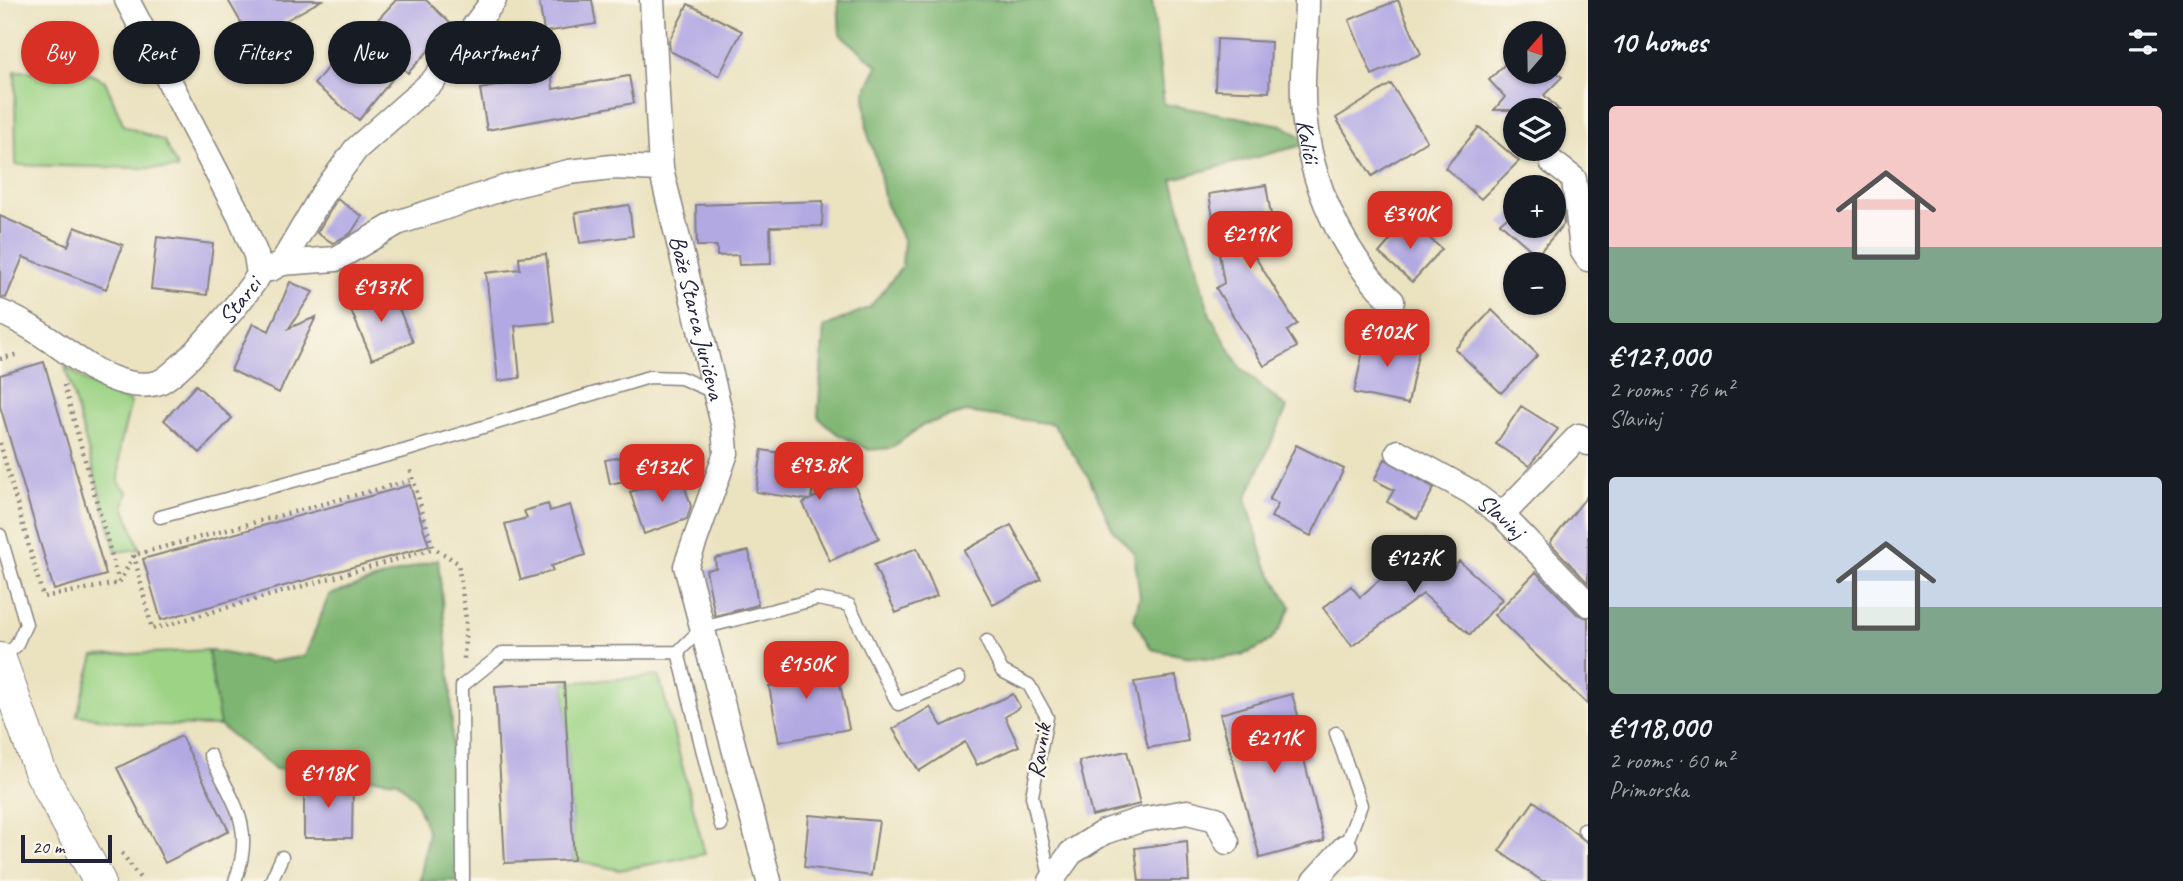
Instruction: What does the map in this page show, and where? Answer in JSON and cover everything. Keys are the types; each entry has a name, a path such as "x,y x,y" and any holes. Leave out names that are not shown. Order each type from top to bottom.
{"street":[{"name":"Starci","path":"0,312 32,328 93,369 118,381 149,384 169,377 244,298 259,275 256,255 240,217 127,0"},
{"path":"259,275 282,263 322,195 356,149 433,81 494,0"},
{"name":"Bože Starca Jurićeva","path":"652,0 661,169 716,393 726,453 686,566 769,881"},
{"name":"Kalići","path":"1307,0 1304,114 1316,169 1335,225 1372,283 1392,301"},
{"path":"1552,162 1574,179 1582,250 1588,259"},
{"name":"Starci","path":"282,263 336,259 397,223 507,187 569,172 612,167 661,169"},
{"path":"1502,515 1579,436 1588,443"},
{"name":"Slavinj","path":"1398,452 1471,492 1502,515 1588,604"},
{"path":"0,659 40,772 99,881"},
{"name":"Ravnik","path":"1051,881 1071,853 1104,832 1140,820 1187,812 1216,819 1227,842"},
{"path":"1314,881 1345,847"}],"lane":[{"path":"160,517 407,450 649,377 681,378 716,393"},
{"path":"0,535 26,624 16,646 0,659"},
{"path":"463,881 462,686 503,653 678,652 702,628 817,599 849,605 898,704 959,679"},
{"name":"Ravnik","path":"987,642 1002,671 1029,685 1047,717 1032,796 1051,881"},
{"path":"678,652 721,825"},
{"path":"1336,733 1361,805 1345,847"},
{"path":"209,755 243,822 244,858 235,881"},
{"path":"271,881 282,857"}],"path":[{"path":"76,423 119,583"},
{"path":"0,443 43,597 119,583"},
{"path":"134,555 152,629 433,549 412,480 407,450"},
{"path":"119,583 134,555 412,480"},
{"path":"437,550 458,563 467,619 462,686"}],"green space":[{"path":"838,0 1152,0 1164,104 1282,125 1311,143 1172,179 1210,315 1241,369 1287,408 1246,498 1265,563 1291,607 1277,632 1262,646 1248,653 1216,658 1151,649 1134,619 1140,597 1134,553 1113,530 1089,478 1053,424 966,412 923,425 891,448 869,450 836,433 818,417 824,327 870,307 902,267 904,241 885,203 879,168 867,131 865,92 878,66 840,34"},
{"path":"15,71 21,71 21,84 99,84 99,78 105,81 124,126 164,141 178,169 16,165"},
{"path":"65,366 89,384 131,402 120,446 119,483 128,492 124,506 140,549 116,552"},
{"path":"438,559 451,690 454,845 463,860 462,881 420,881 428,832 414,797 397,781 275,769 220,726 208,650 270,662 305,656 329,595"},
{"path":"208,650 220,726 144,725 77,715 94,656"},
{"path":"659,676 705,854 619,870 574,860 564,683"}],"building":[{"path":"228,0 322,0 285,21 240,21"},
{"path":"396,0 426,0 448,21 425,21 425,54 411,70 411,21 376,21"},
{"path":"539,0 592,0 596,24 561,29 561,21 542,21"},
{"path":"1398,0 1421,54 1372,75 1349,20"},
{"path":"688,4 742,31 719,76 670,51 669,41"},
{"path":"1217,39 1271,42 1269,92 1215,90"},
{"path":"1503,66 1503,84 1555,84 1544,95 1547,98 1504,98 1489,80"},
{"path":"328,67 328,84 388,84 359,120 314,84"},
{"path":"629,76 634,103 487,130 480,89 507,84 553,84 553,89"},
{"path":"1391,84 1427,141 1372,176 1336,118"},
{"path":"1503,99 1503,110 1494,110"},
{"path":"1479,127 1503,147 1503,161 1519,161 1481,199 1445,168"},
{"path":"1266,185 1275,239 1247,244 1297,324 1287,331 1297,347 1264,366 1216,288 1224,283 1209,194"},
{"path":"337,199 362,216 351,233 333,243 317,233"},
{"path":"823,201 822,226 770,227 771,264 739,265 738,255 717,256 717,246 697,246 696,205"},
{"path":"629,205 633,236 580,243 575,213"},
{"path":"0,216 68,246 75,227 123,245 106,289 23,257 6,298 0,297"},
{"path":"1408,220 1442,249 1412,282 1379,253"},
{"path":"157,237 213,244 207,295 151,289"},
{"path":"1517,238 1552,238 1540,252 1534,252"},
{"path":"546,254 554,322 515,326 520,378 498,381 486,273 520,269 519,257"},
{"path":"290,282 313,292 289,328 316,317 279,393 231,370 253,323 269,331"},
{"path":"392,292 413,342 372,359 348,304 374,293 377,299"},
{"path":"1492,310 1538,355 1501,393 1455,349"},
{"path":"1367,333 1420,344 1408,404 1354,393"},
{"path":"44,362 106,575 54,590 0,406 0,375"},
{"path":"196,385 232,418 200,453 164,420"},
{"path":"1521,406 1558,429 1529,466 1496,444"},
{"path":"1296,445 1344,469 1311,536 1271,517 1278,504 1269,500"},
{"path":"762,450 817,459 811,499 852,480 879,538 830,561 803,503 809,500 756,492"},
{"path":"633,455 638,478 610,484 605,460"},
{"path":"1385,459 1434,488 1417,519 1387,502 1394,490 1374,480"},
{"path":"681,475 691,506 687,519 644,534 630,492"},
{"path":"410,485 429,546 161,620 143,559"},
{"path":"1588,495 1588,583 1550,543"},
{"path":"548,504 550,511 570,505 585,555 551,566 553,571 521,580 505,524 527,518 524,511"},
{"path":"1011,525 1041,579 993,605 964,551"},
{"path":"1424,540 1451,571 1459,561 1502,599 1470,635 1423,594 1352,646 1323,608 1351,586 1360,597"},
{"path":"917,548 937,596 896,613 874,565"},
{"path":"749,551 758,605 715,616 706,570 716,568 715,558"},
{"path":"1536,572 1577,614 1588,618 1588,705 1494,615"},
{"path":"813,656 817,677 838,673 849,729 779,742 769,686 775,685 771,664"},
{"path":"1176,676 1188,741 1148,748 1134,682"},
{"path":"564,683 574,860 505,863 495,686"},
{"path":"1013,694 1020,707 1005,717 1019,746 977,765 965,742 919,771 893,729 930,707 942,726"},
{"path":"1292,694 1310,758 1304,759 1324,841 1260,858 1220,714"},
{"path":"181,736 229,831 165,863 117,768"},
{"path":"1127,751 1140,804 1092,816 1079,761"},
{"path":"304,782 353,782 352,838 304,838"},
{"path":"1534,801 1588,843 1588,881 1542,881 1499,851"},
{"path":"809,815 879,821 871,876 804,867"},
{"path":"1187,841 1189,881 1139,881 1135,848"}]}
